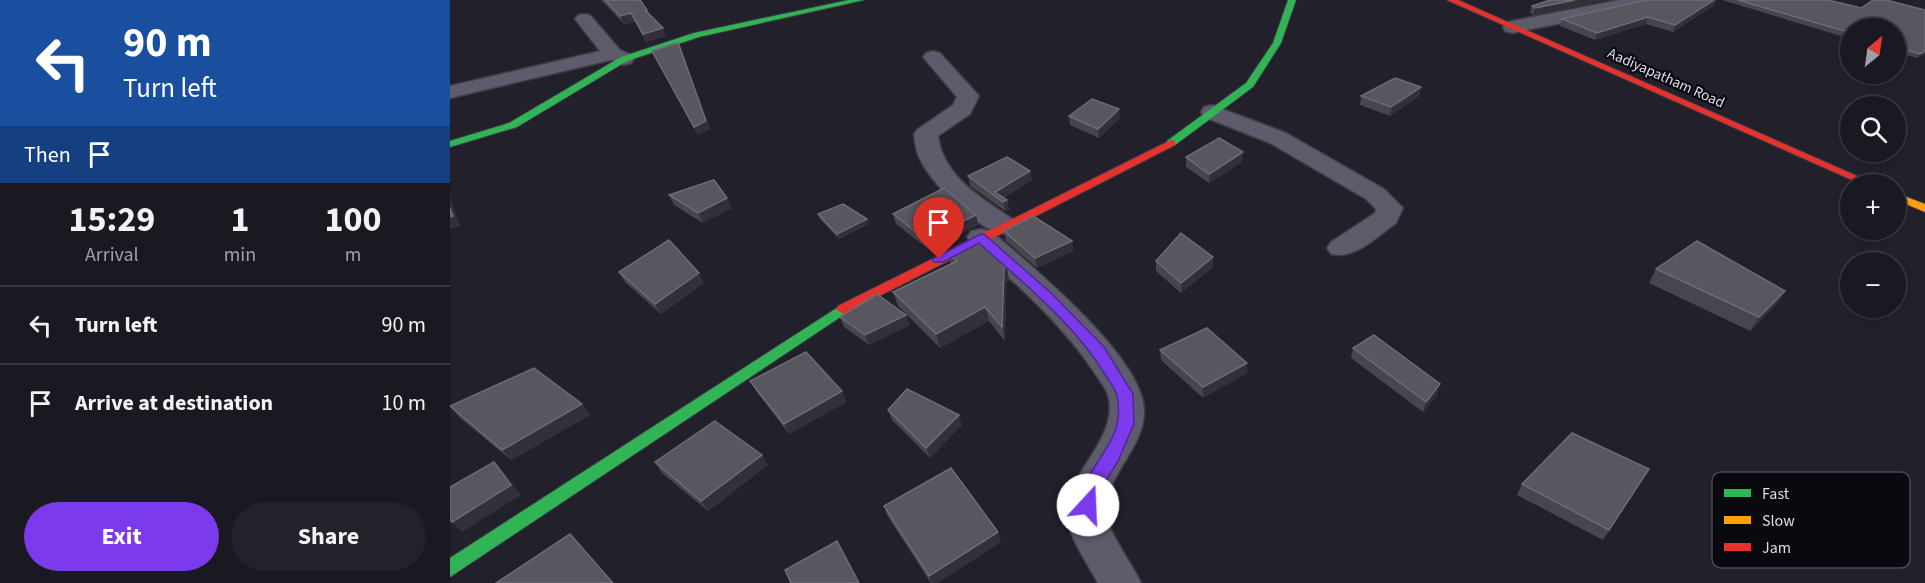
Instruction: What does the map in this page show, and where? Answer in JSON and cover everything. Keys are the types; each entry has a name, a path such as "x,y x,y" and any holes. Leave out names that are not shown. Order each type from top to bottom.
{"street":[{"path":"450,92 619,57 697,35 860,0"},
{"path":"450,568 855,301 1168,145 1250,85 1277,43 1292,0"},
{"name":"Aadiyapatham Road","path":"1451,0 1846,174"},
{"path":"1512,27 1623,6 1639,0"},
{"path":"584,19 619,57"},
{"path":"450,144 513,125 619,57"},
{"path":"933,57 968,96 962,109 926,134 926,143 937,170 1047,296 1099,351 1125,394 1126,424 1112,456 1090,492 1087,519 1120,583"},
{"path":"1212,112 1278,138 1375,194 1390,208 1387,217 1341,248"},
{"path":"1906,200 1925,208"}],"building":[{"path":"605,0 640,0 647,10 645,10 663,28 643,34 631,13 620,16"},
{"path":"1550,0 1575,0 1535,8 1532,6"},
{"path":"1646,0 1714,0 1675,25 1648,17 1597,33 1562,19"},
{"path":"1738,0 1828,0 1861,8 1873,0 1886,0 1925,10 1925,51 1920,54 1906,50 1906,18 1840,18 1840,30"},
{"path":"677,43 706,121 694,127 652,51"},
{"path":"1395,78 1421,87 1391,107 1361,96"},
{"path":"1092,99 1119,109 1098,129 1069,116"},
{"path":"1219,138 1243,152 1209,174 1186,157"},
{"path":"1007,157 1030,171 995,192 1007,200 1003,202 968,176"},
{"path":"714,180 727,198 698,213 669,195"},
{"path":"944,188 976,215 925,239 893,214"},
{"path":"843,204 867,219 837,234 818,214"},
{"path":"1033,216 1072,241 1035,258 1004,231"},
{"path":"1181,233 1213,257 1181,283 1156,261"},
{"path":"669,240 699,273 655,304 619,272"},
{"path":"977,240 1007,267 1004,268 1002,327 985,307 936,334 893,292 957,261 949,254"},
{"path":"1697,241 1785,291 1759,317 1656,269"},
{"path":"877,294 906,315 865,335 840,317"},
{"path":"1207,328 1247,363 1203,387 1160,350"},
{"path":"1374,335 1440,384 1426,402 1353,348"},
{"path":"806,352 842,391 784,424 750,381"},
{"path":"534,368 582,404 502,450 450,406"},
{"path":"907,389 959,415 926,448 888,410"},
{"path":"715,421 762,455 701,501 655,462"},
{"path":"1572,433 1649,469 1609,530 1522,484"},
{"path":"494,462 511,485 452,522 450,520 450,487"},
{"path":"951,468 998,532 929,576 884,506"},
{"path":"570,534 613,583 496,583"},
{"path":"837,541 859,583 791,583 785,570"}],"traffic: fast":[{"path":"450,144 513,125 624,59 697,35 860,0"},
{"path":"1171,143 1250,85 1277,43 1292,0"},
{"path":"450,568 843,309"}],"traffic: slow":[{"path":"1906,200 1925,208"}],"traffic: jam":[{"path":"1451,0 1846,174"},
{"path":"843,309 1171,143"}],"route":[{"path":"939,259 981,237 1047,296 1099,351 1125,394 1126,424 1112,456 1090,492 1088,505"}]}
